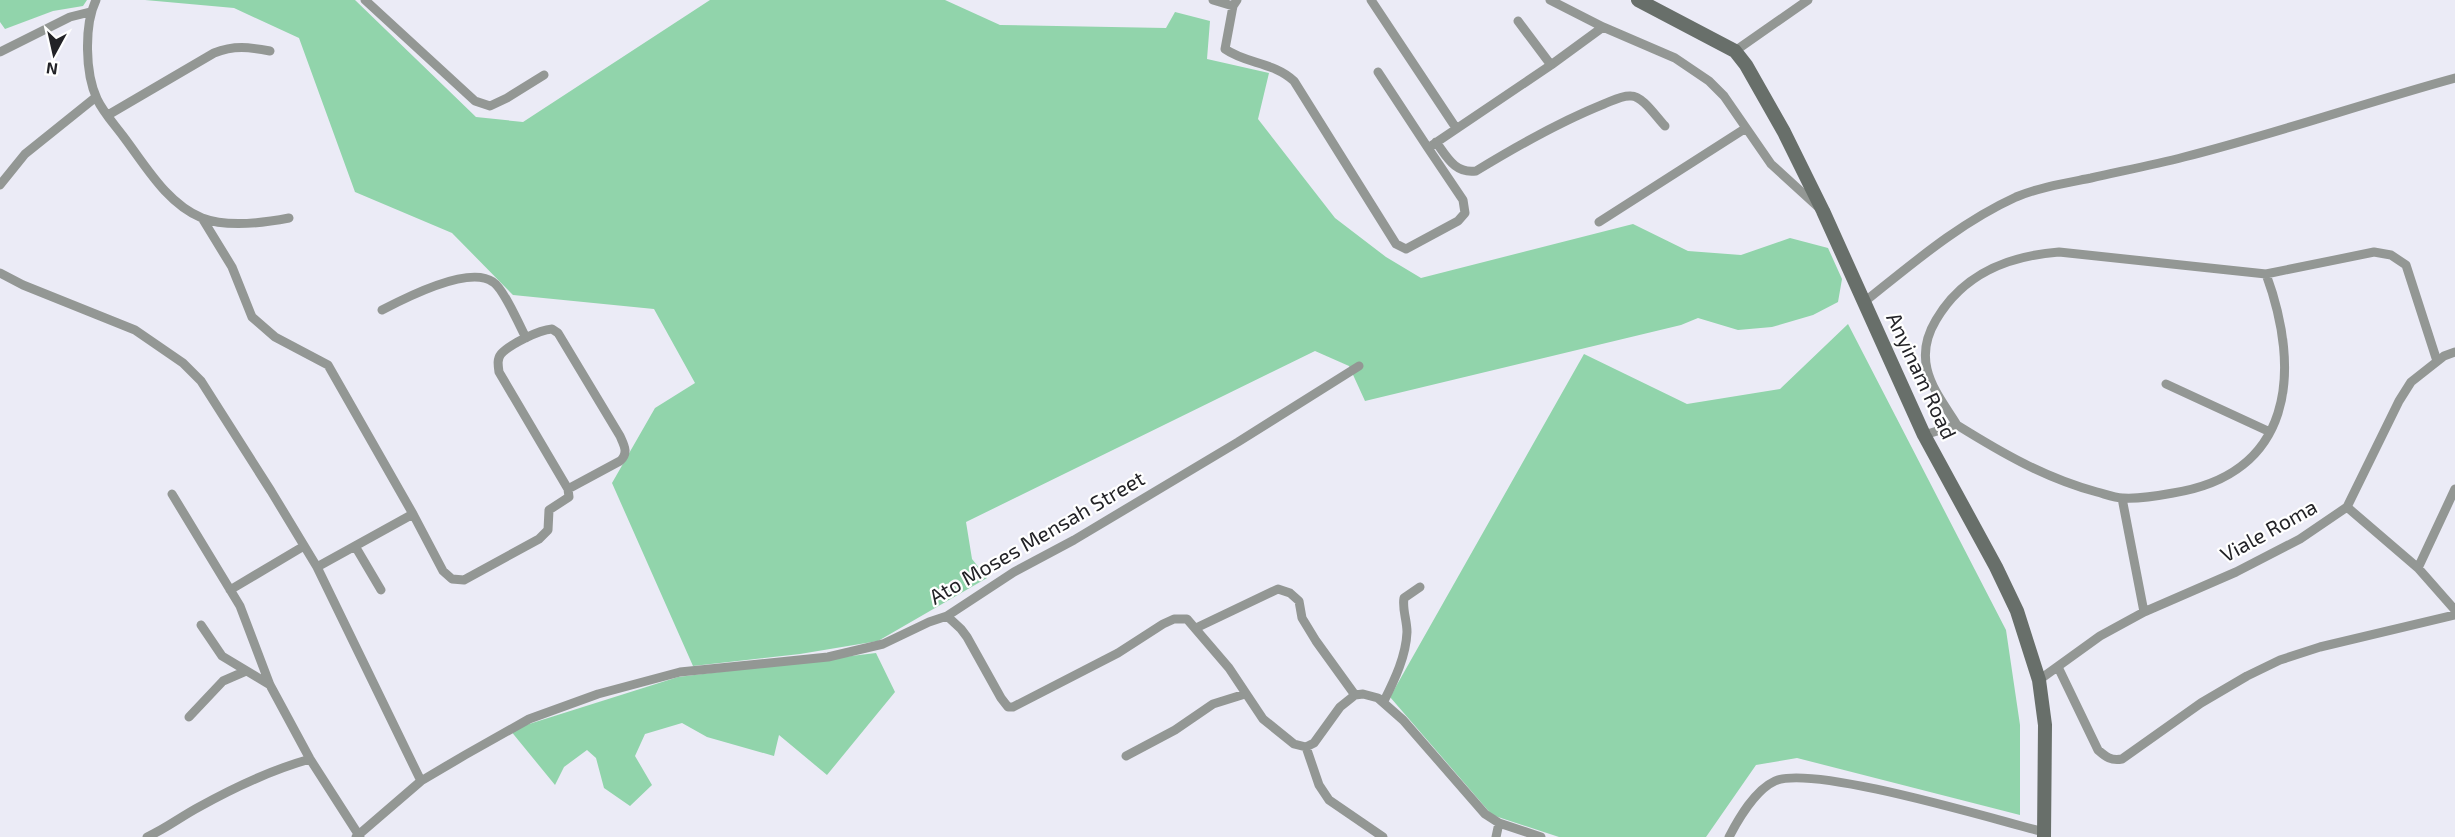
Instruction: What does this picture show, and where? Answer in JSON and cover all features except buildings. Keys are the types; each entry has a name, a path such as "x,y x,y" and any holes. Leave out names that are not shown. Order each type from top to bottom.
{"street":[{"path":"96,0 90,12 87,37 90,70 96,98 157,181 180,204 202,218 232,223 289,218"},
{"path":"365,0 475,101 490,106 544,75"},
{"path":"1213,0 1235,3 1225,49 1273,66 1285,72 1294,81 1396,244 1402,248 1411,248 1458,221 1465,213 1463,200 1432,145 1378,72"},
{"path":"1371,0 1456,128"},
{"path":"1550,0 1603,27 1675,57 1709,81 1724,96 1779,173 1823,211"},
{"name":"Anyinam Road","path":"1638,0 1735,51 1775,115 1823,211 1924,435 1996,567 2017,611 2039,680 2045,736 2044,835"},
{"path":"1735,51 1808,0"},
{"path":"0,52 70,17 90,12"},
{"path":"1518,21 1551,65"},
{"path":"1432,145 1603,27"},
{"path":"108,116 214,53 243,46 270,51"},
{"path":"1863,303 1961,226 2019,196 2048,187 2185,157 2299,126 2380,99 2455,78"},
{"path":"1432,145 1457,170 1476,171 1530,138 1580,113 1632,96 1638,98 1665,126"},
{"path":"0,185 25,154 96,98"},
{"path":"1599,222 1746,128"},
{"path":"202,218 232,267 252,317 274,337 328,365 443,571 452,579 464,580 545,535 548,530 549,510 566,500 570,493 499,372 500,355 543,329 552,328 558,333 620,435 626,450 620,461 568,489"},
{"path":"2266,274 2284,335 2286,369 2282,400 2270,432 2252,459 2231,476 2193,490 2122,498 2048,476 2005,455 1957,426 1934,389 1926,367 1926,344 1932,326 1944,306 1959,289 1980,273 2001,263 2030,255 2059,252 2266,274 2374,252 2391,255 2406,265 2437,361"},
{"path":"0,273 23,285 135,330 183,363 201,381 317,567 421,782"},
{"path":"382,310 429,287 447,282 486,278 497,285 526,338"},
{"name":"Viale Roma","path":"2039,680 2100,636 2144,612 2236,572 2289,544 2347,507 2398,401 2410,382 2444,356 2455,352"},
{"name":"Ato Moses Mensah Street","path":"358,836 421,782 530,719 598,693 680,672 828,657 882,644 946,616 1014,572 1074,540 1238,442 1359,366"},
{"path":"2166,384 2270,432"},
{"path":"1924,435 1957,426"},
{"path":"2418,568 2455,489"},
{"path":"172,494 240,606 270,685 310,759 358,836"},
{"path":"2122,498 2144,612"},
{"path":"2347,507 2418,568 2455,610"},
{"path":"317,567 413,514"},
{"path":"230,590 304,546"},
{"path":"355,546 381,590"},
{"path":"1384,701 1395,680 1405,644 1407,633 1404,598 1420,587"},
{"path":"1196,628 1278,589 1284,590 1299,601 1302,618 1355,695"},
{"path":"2058,667 2098,750 2105,757 2116,760 2121,759 2229,687 2280,660 2320,647 2455,615"},
{"path":"946,616 961,628 1001,698 1008,706 1013,707 1118,653 1174,619 1187,619 1229,668 1263,719 1294,744 1306,747 1319,739 1340,707 1355,695 1370,695 1384,701 1403,720 1485,814 1499,823 1541,837"},
{"path":"201,625 222,656 270,685"},
{"path":"189,717 224,681 246,671"},
{"path":"1126,756 1175,730 1213,704 1245,694"},
{"path":"1306,747 1319,785 1329,800 1383,837"},
{"path":"147,837 198,807 254,779 280,767 310,759"},
{"path":"1729,837 1748,807 1763,789 1776,780 1793,777 1854,785 2044,835"},
{"path":"1496,837 1499,823"}],"green space":[{"path":"0,0 87,0 83,6 53,11 5,29 0,22"},
{"path":"145,0 355,0 476,117 523,122 710,0 945,0 1000,25 1166,28 1175,12 1210,21 1207,59 1269,73 1258,119 1335,218 1386,257 1421,278 1633,224 1688,251 1741,255 1790,238 1828,248 1842,279 1838,302 1813,315 1772,327 1738,330 1698,318 1681,325 1365,401 1349,366 1315,351 966,522 972,559 987,578 878,641 800,654 693,666 612,483 655,408 695,383 654,309 513,295 452,233 355,192 299,38 234,8"},
{"path":"1848,324 2006,630 2020,725 2020,815 1797,758 1756,765 1706,837 1559,837 1492,815 1390,697 1584,354 1687,404 1780,389"},
{"path":"876,653 895,692 827,775 779,735 774,756 707,737 682,723 645,734 635,756 652,785 630,806 604,788 596,758 587,750 564,767 555,785 510,730 678,677"}]}
